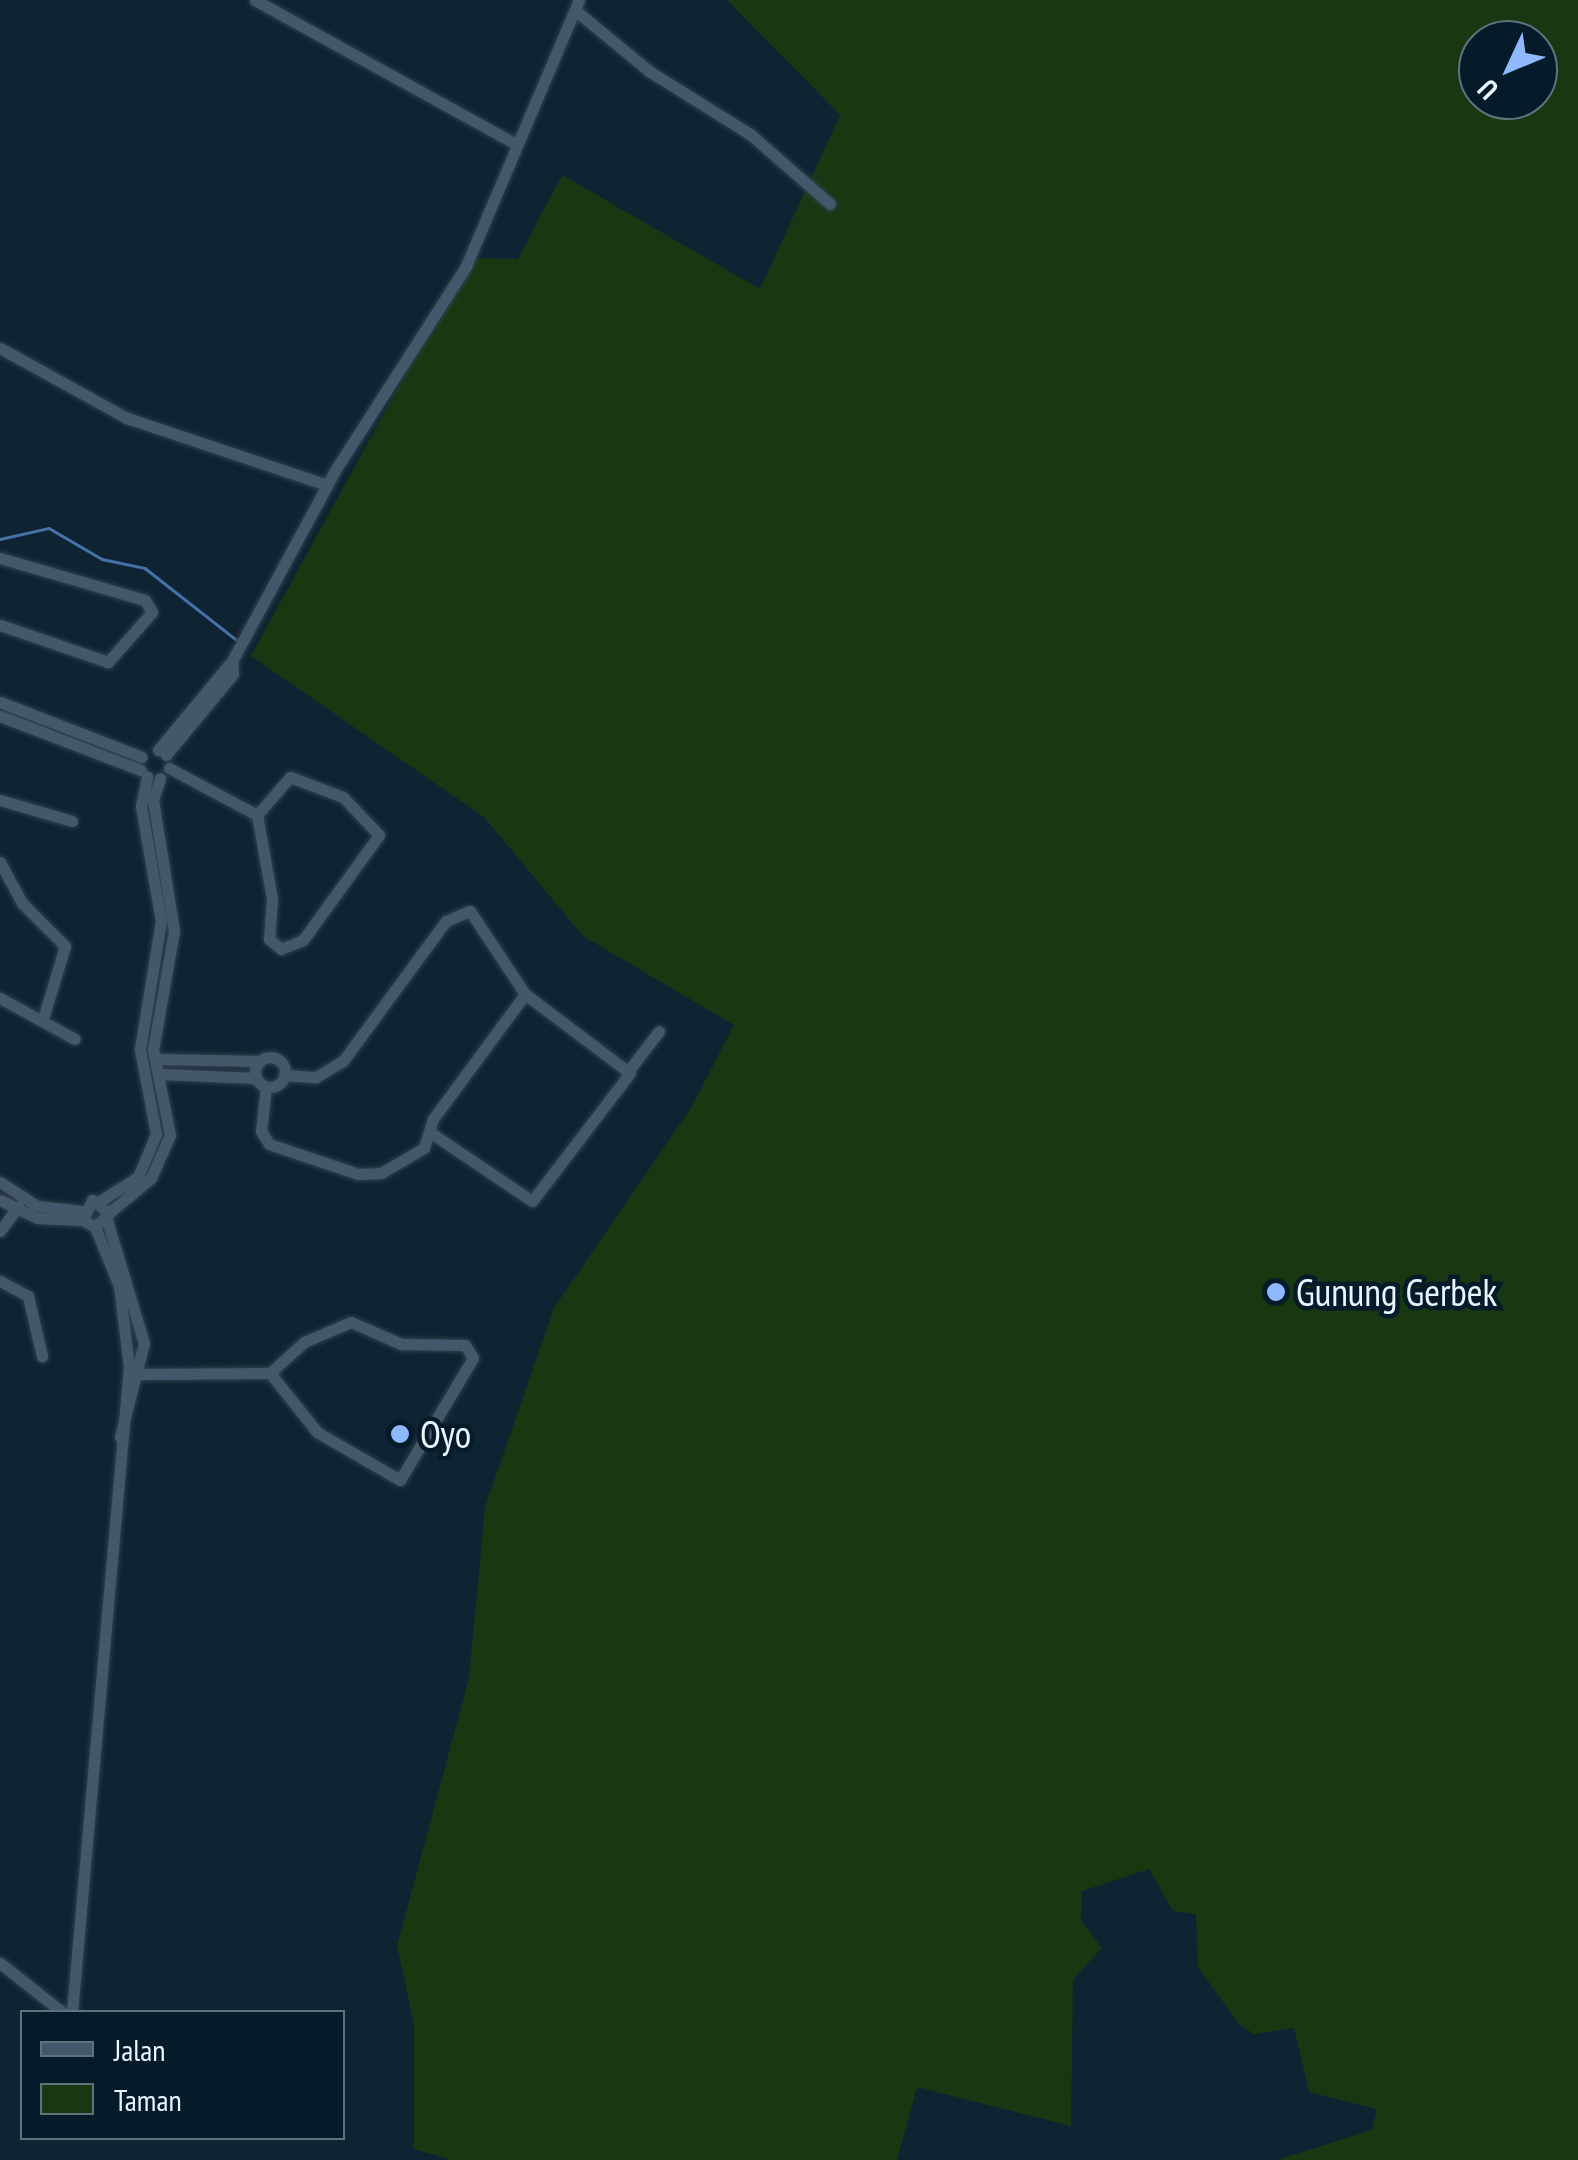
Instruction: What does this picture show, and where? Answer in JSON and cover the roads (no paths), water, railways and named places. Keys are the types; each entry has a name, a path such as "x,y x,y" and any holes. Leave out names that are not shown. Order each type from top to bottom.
{"street":[{"path":"254,0 512,142"},
{"path":"82,1216 138,1177 164,1124 140,1049 161,920 141,806 155,765 234,658 330,480 458,279 512,142 577,5 649,71 750,134 830,204"},
{"path":"0,348 127,418 330,480"},
{"path":"0,558 144,600 152,612 108,662 0,625"},
{"path":"0,702 155,765 257,814"},
{"path":"0,716 155,765"},
{"path":"95,1228 152,1178 164,1124 155,1060 174,930 153,800 155,765"},
{"path":"290,777 343,797 380,835 289,948 269,939 272,899 257,814 290,777"},
{"path":"0,800 72,821"},
{"path":"0,862 22,904 64,946 43,1019"},
{"path":"158,1074 261,1082 284,1076 316,1077 343,1060 458,912 474,916 526,994 630,1070"},
{"path":"260,1061 265,1141 358,1174 407,1162 434,1135 433,1120 526,994"},
{"path":"0,998 75,1038"},
{"path":"434,1135 532,1201 659,1031"},
{"path":"155,1060 277,1060 284,1076"},
{"path":"0,1182 19,1204"},
{"path":"0,1200 82,1216 95,1228 125,1284 129,1347 125,1417"},
{"path":"72,2010 120,1437 142,1374 125,1284 108,1216 100,1201"},
{"path":"0,1231 19,1204"},
{"path":"0,1281 28,1296 42,1356"},
{"path":"142,1374 270,1373 304,1342 350,1322 401,1344 465,1345 472,1363 409,1472 393,1479 330,1442 270,1373"},
{"path":"0,1962 60,2010"}],"waterway":[{"path":"0,539 49,528 102,559 145,568 238,641"}],"place":[{"name":"Gunung Gerbek","path":"1276,1292"},
{"name":"Oyo","path":"400,1434"}]}
